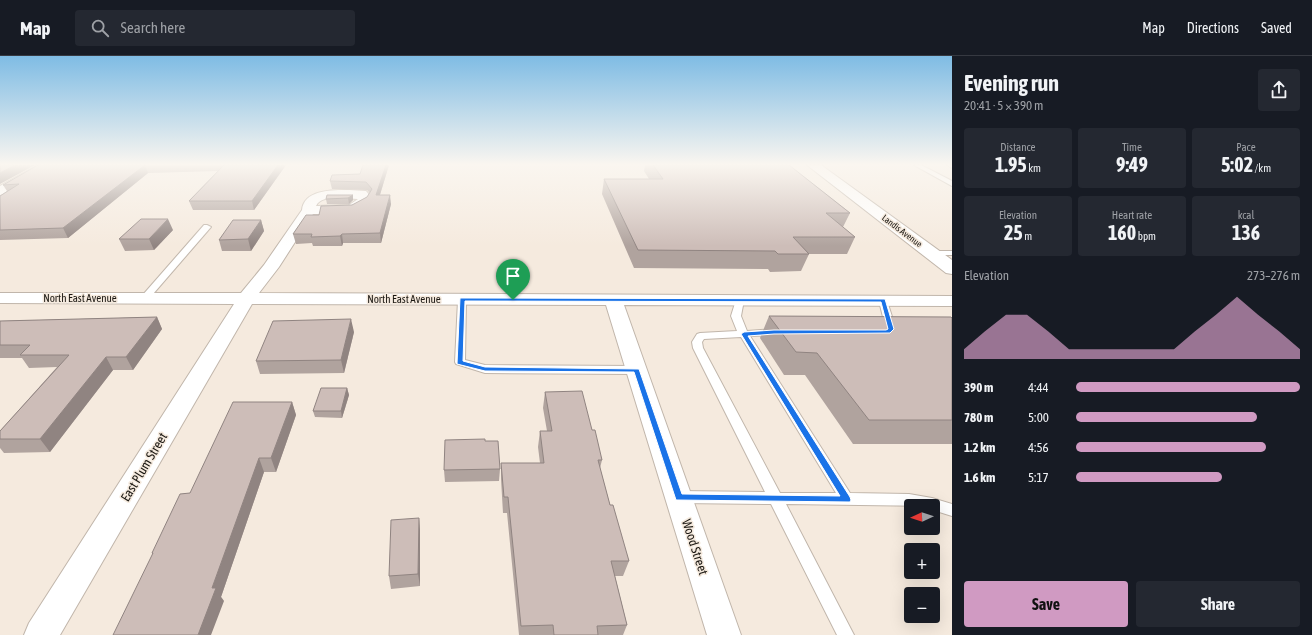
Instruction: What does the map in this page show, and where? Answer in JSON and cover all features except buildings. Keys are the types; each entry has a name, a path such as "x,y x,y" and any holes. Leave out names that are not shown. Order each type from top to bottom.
{"main road":[{"name":"Landis Avenue","path":"849,192 952,269"}],"street":[{"name":"East Plum Street","path":"41,635 246,299 270,267 286,240 309,210"},
{"name":"North East Avenue","path":"0,298 952,301"},
{"name":"Wood Street","path":"613,300 724,635"}],"lane":[{"path":"144,299 207,228"},
{"path":"931,253 952,253"},
{"path":"462,300 460,362 485,369 636,370"},
{"path":"740,300 736,321 847,500"},
{"path":"882,333 888,332 891,329 883,301"},
{"path":"782,332 700,336 697,342 698,348 846,635"},
{"path":"679,497 909,500 932,504 952,510"}],"route":[{"path":"462,300 513,300 883,301 891,329 888,332 774,332 744,334 847,500 679,497 636,370 485,369 460,362 462,300"}]}
